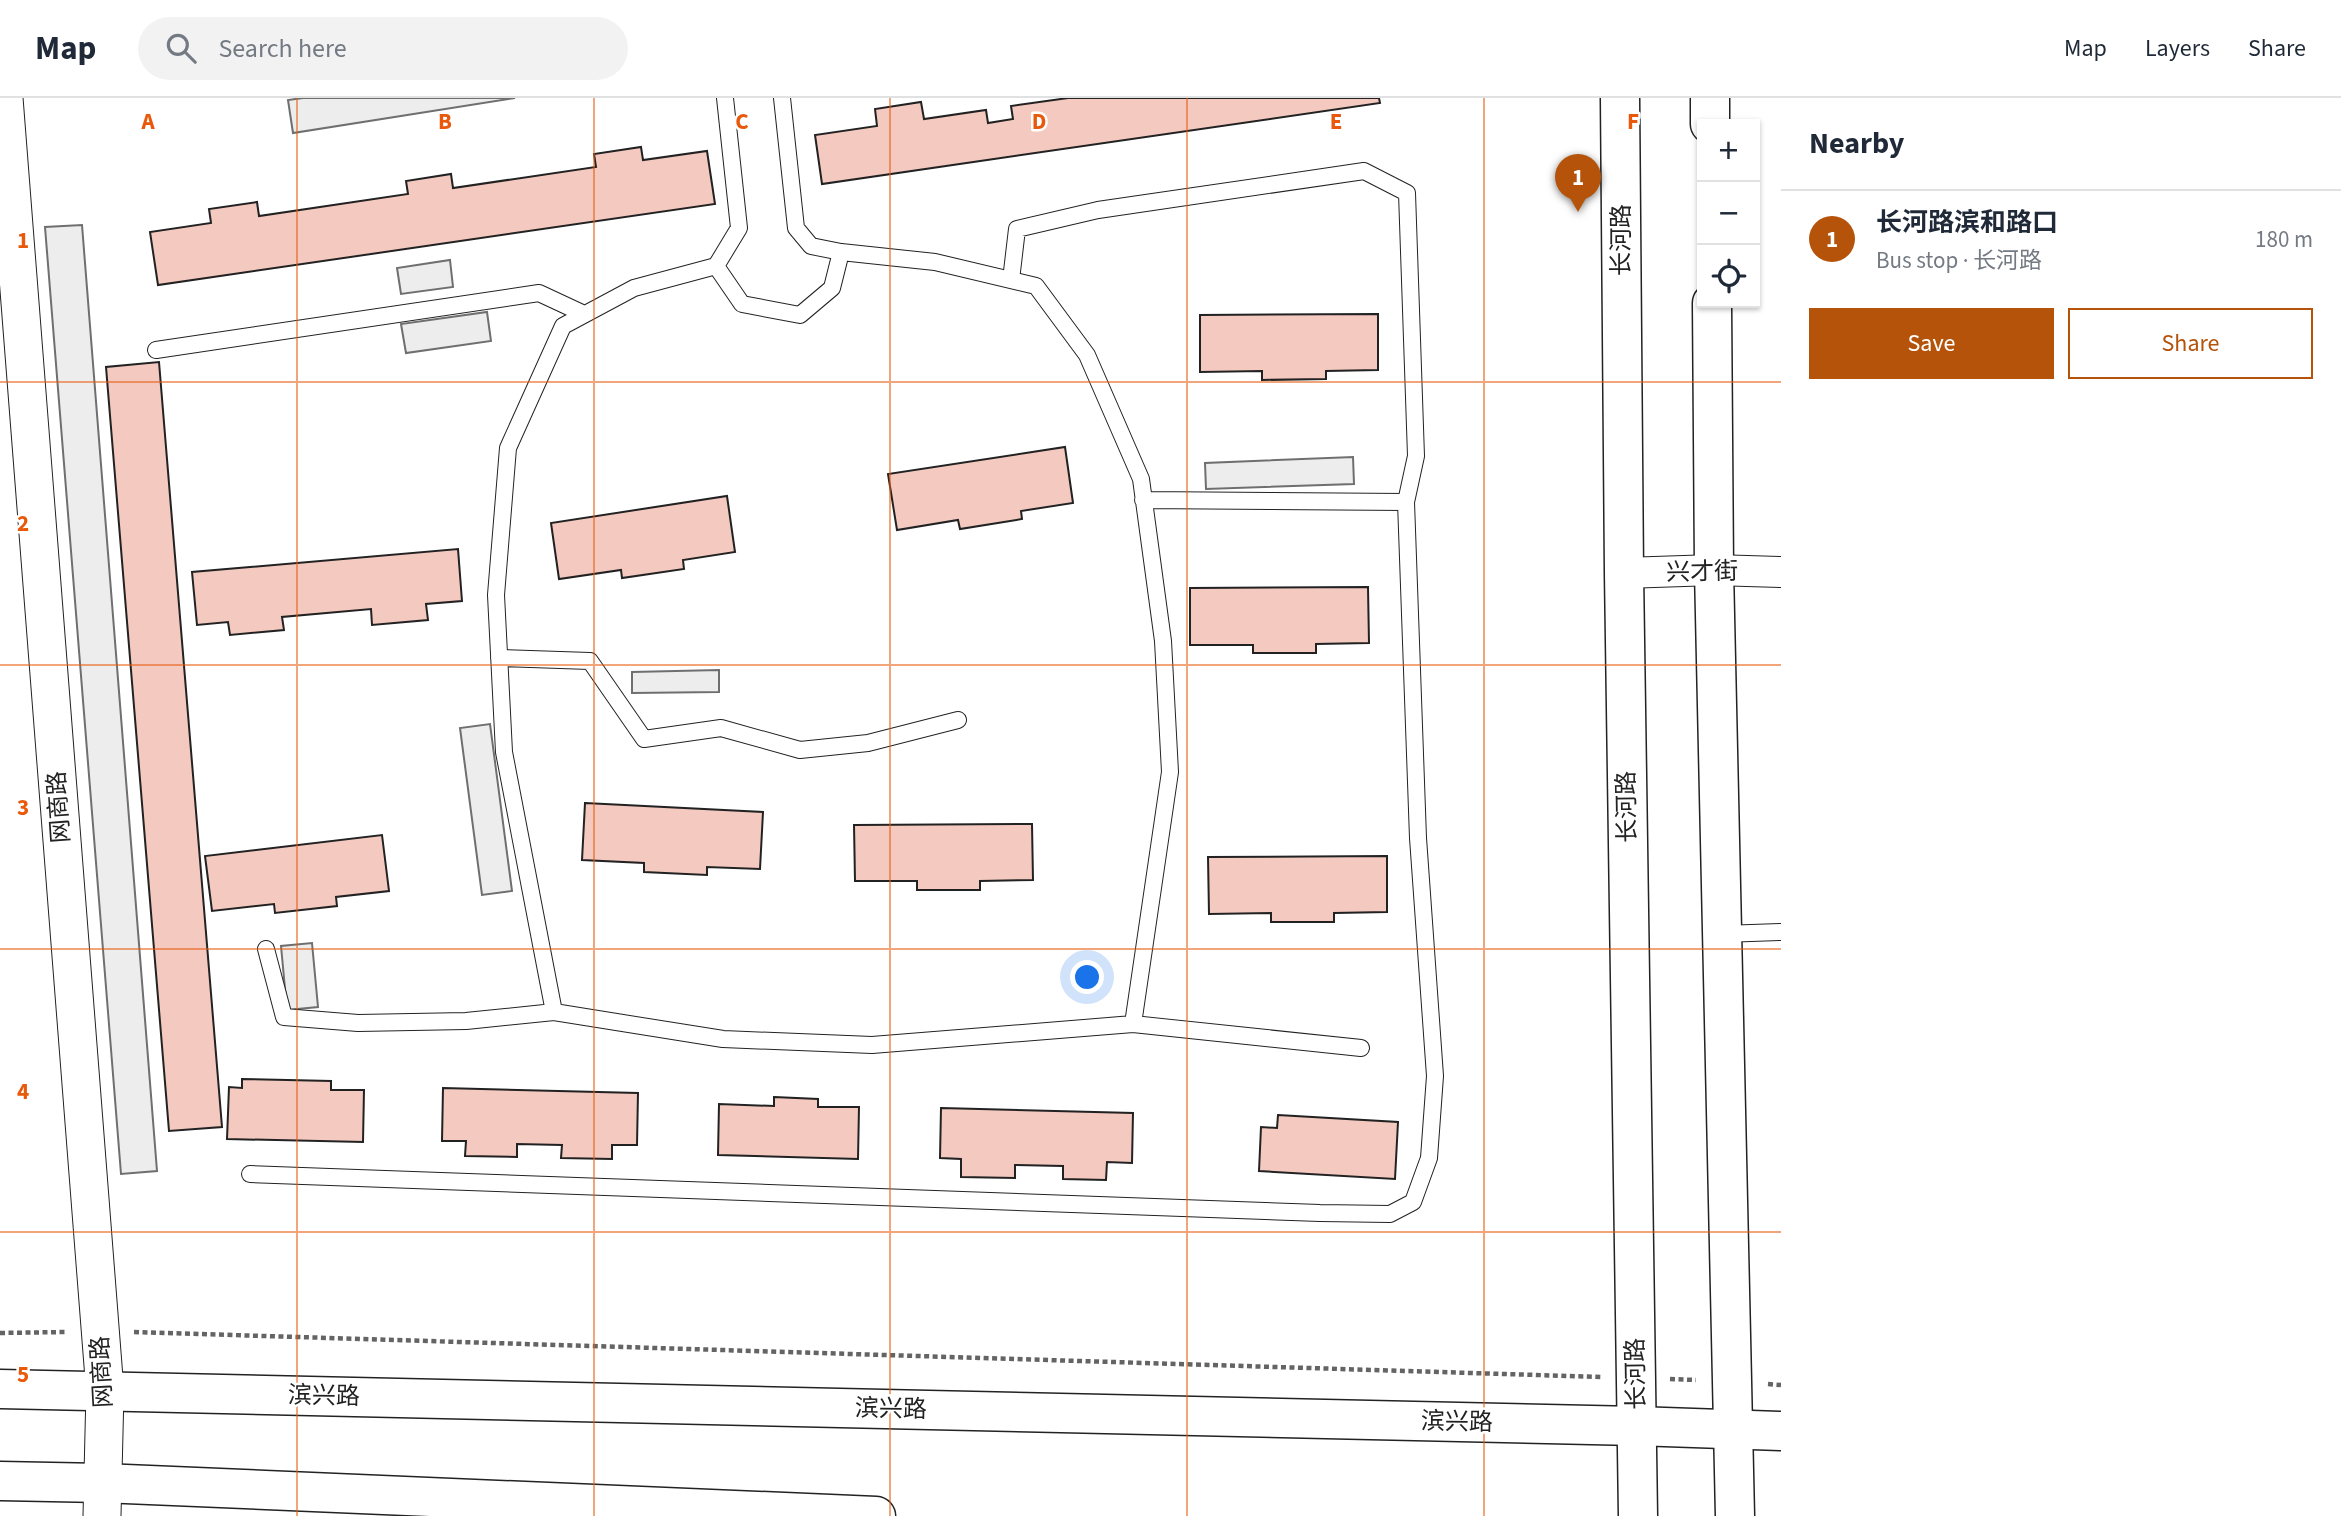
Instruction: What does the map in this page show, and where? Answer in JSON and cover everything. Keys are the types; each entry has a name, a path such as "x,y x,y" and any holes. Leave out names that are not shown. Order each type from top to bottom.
{"main road":[{"name":"长河路","path":"1620,98 1638,1516"},
{"path":"1710,98 1710,119"},
{"path":"1712,308 1714,570 1734,1516"},
{"name":"滨兴路","path":"0,1390 1732,1428 1781,1432"},
{"path":"0,1481 102,1500 876,1516"}],"street":[{"name":"网商路","path":"4,98 100,1331 104,1391 102,1500"},
{"name":"兴才街","path":"1624,573 1714,570 1781,572"}],"lane":[{"path":"554,1012 504,752 496,596 508,449 563,326 634,288 716,266 739,228 725,98"},
{"path":"782,98 796,228 811,246 841,252 935,262 1036,286 1087,355 1141,479 1163,642 1170,772 1133,1024"},
{"path":"250,1174 1320,1213 1390,1214 1413,1202 1429,1158 1435,1076 1418,838 1406,502 1416,456 1407,193 1364,171 1098,210 1017,229 1012,280"},
{"path":"716,266 742,304 800,315 832,288 841,252"},
{"path":"156,350 540,293 584,314"},
{"path":"1143,499 1406,502"},
{"path":"499,658 590,661 644,739 720,728 800,750 868,743 958,720"},
{"path":"1722,934 1781,932"},
{"path":"267,950 284,1017 358,1023 466,1021 554,1012 723,1039 872,1045 1133,1024 1361,1048"}],"path":[{"path":"0,1333 100,1331 1731,1381 1781,1385"}],"shaded area":[{"path":"515,98 293,133 288,100"},
{"path":"82,225 157,1171 121,1174 45,227"},
{"path":"450,260 453,287 401,294 397,268"},
{"path":"487,312 491,341 406,353 401,324"},
{"path":"1353,457 1354,484 1206,489 1205,463"},
{"path":"719,670 719,692 632,693 632,672"},
{"path":"490,724 512,891 482,895 460,728"},
{"path":"312,943 318,1007 287,1010 281,946"}],"building":[{"path":"1068,98 1379,98 1380,103 822,184 815,135 877,126 875,109 921,102 924,119 986,110 988,123 1013,119 1011,106"},
{"path":"641,147 643,160 707,151 715,204 158,285 150,232 211,223 209,209 257,202 259,216 408,194 406,181 451,174 453,188 596,167 594,154"},
{"path":"1378,314 1378,370 1326,371 1326,379 1262,380 1262,371 1200,372 1200,315"},
{"path":"159,362 222,1127 169,1131 106,367"},
{"path":"1065,447 1073,503 1021,511 1022,519 960,529 958,520 897,530 888,474"},
{"path":"727,496 735,552 683,560 684,569 622,578 621,570 559,579 551,523"},
{"path":"458,549 462,601 426,604 428,620 372,625 371,609 282,617 284,630 230,635 228,622 197,625 192,572"},
{"path":"1368,587 1369,643 1316,644 1316,653 1253,653 1253,645 1190,645 1190,588"},
{"path":"585,803 763,812 760,869 707,867 707,875 644,872 644,863 582,860"},
{"path":"1032,824 1033,880 980,881 980,890 917,890 917,881 855,881 854,825"},
{"path":"382,835 389,891 336,897 337,906 275,913 274,904 212,911 205,856"},
{"path":"1387,856 1387,912 1334,913 1334,922 1271,922 1271,913 1209,914 1208,857"},
{"path":"242,1079 331,1081 331,1090 364,1090 363,1142 227,1139 229,1087 242,1088"},
{"path":"443,1088 638,1093 637,1145 612,1145 612,1159 561,1158 562,1145 517,1144 517,1157 465,1156 466,1141 442,1141"},
{"path":"774,1097 818,1099 818,1107 859,1107 858,1159 718,1155 719,1104 774,1106"},
{"path":"941,1108 1133,1113 1132,1163 1107,1162 1106,1180 1063,1179 1063,1166 1015,1165 1015,1178 961,1177 961,1159 940,1158"},
{"path":"1278,1115 1398,1122 1395,1179 1259,1171 1261,1127 1277,1128"}],"place":[{"name":"长河路滨和路口","path":"1578,212"}]}
